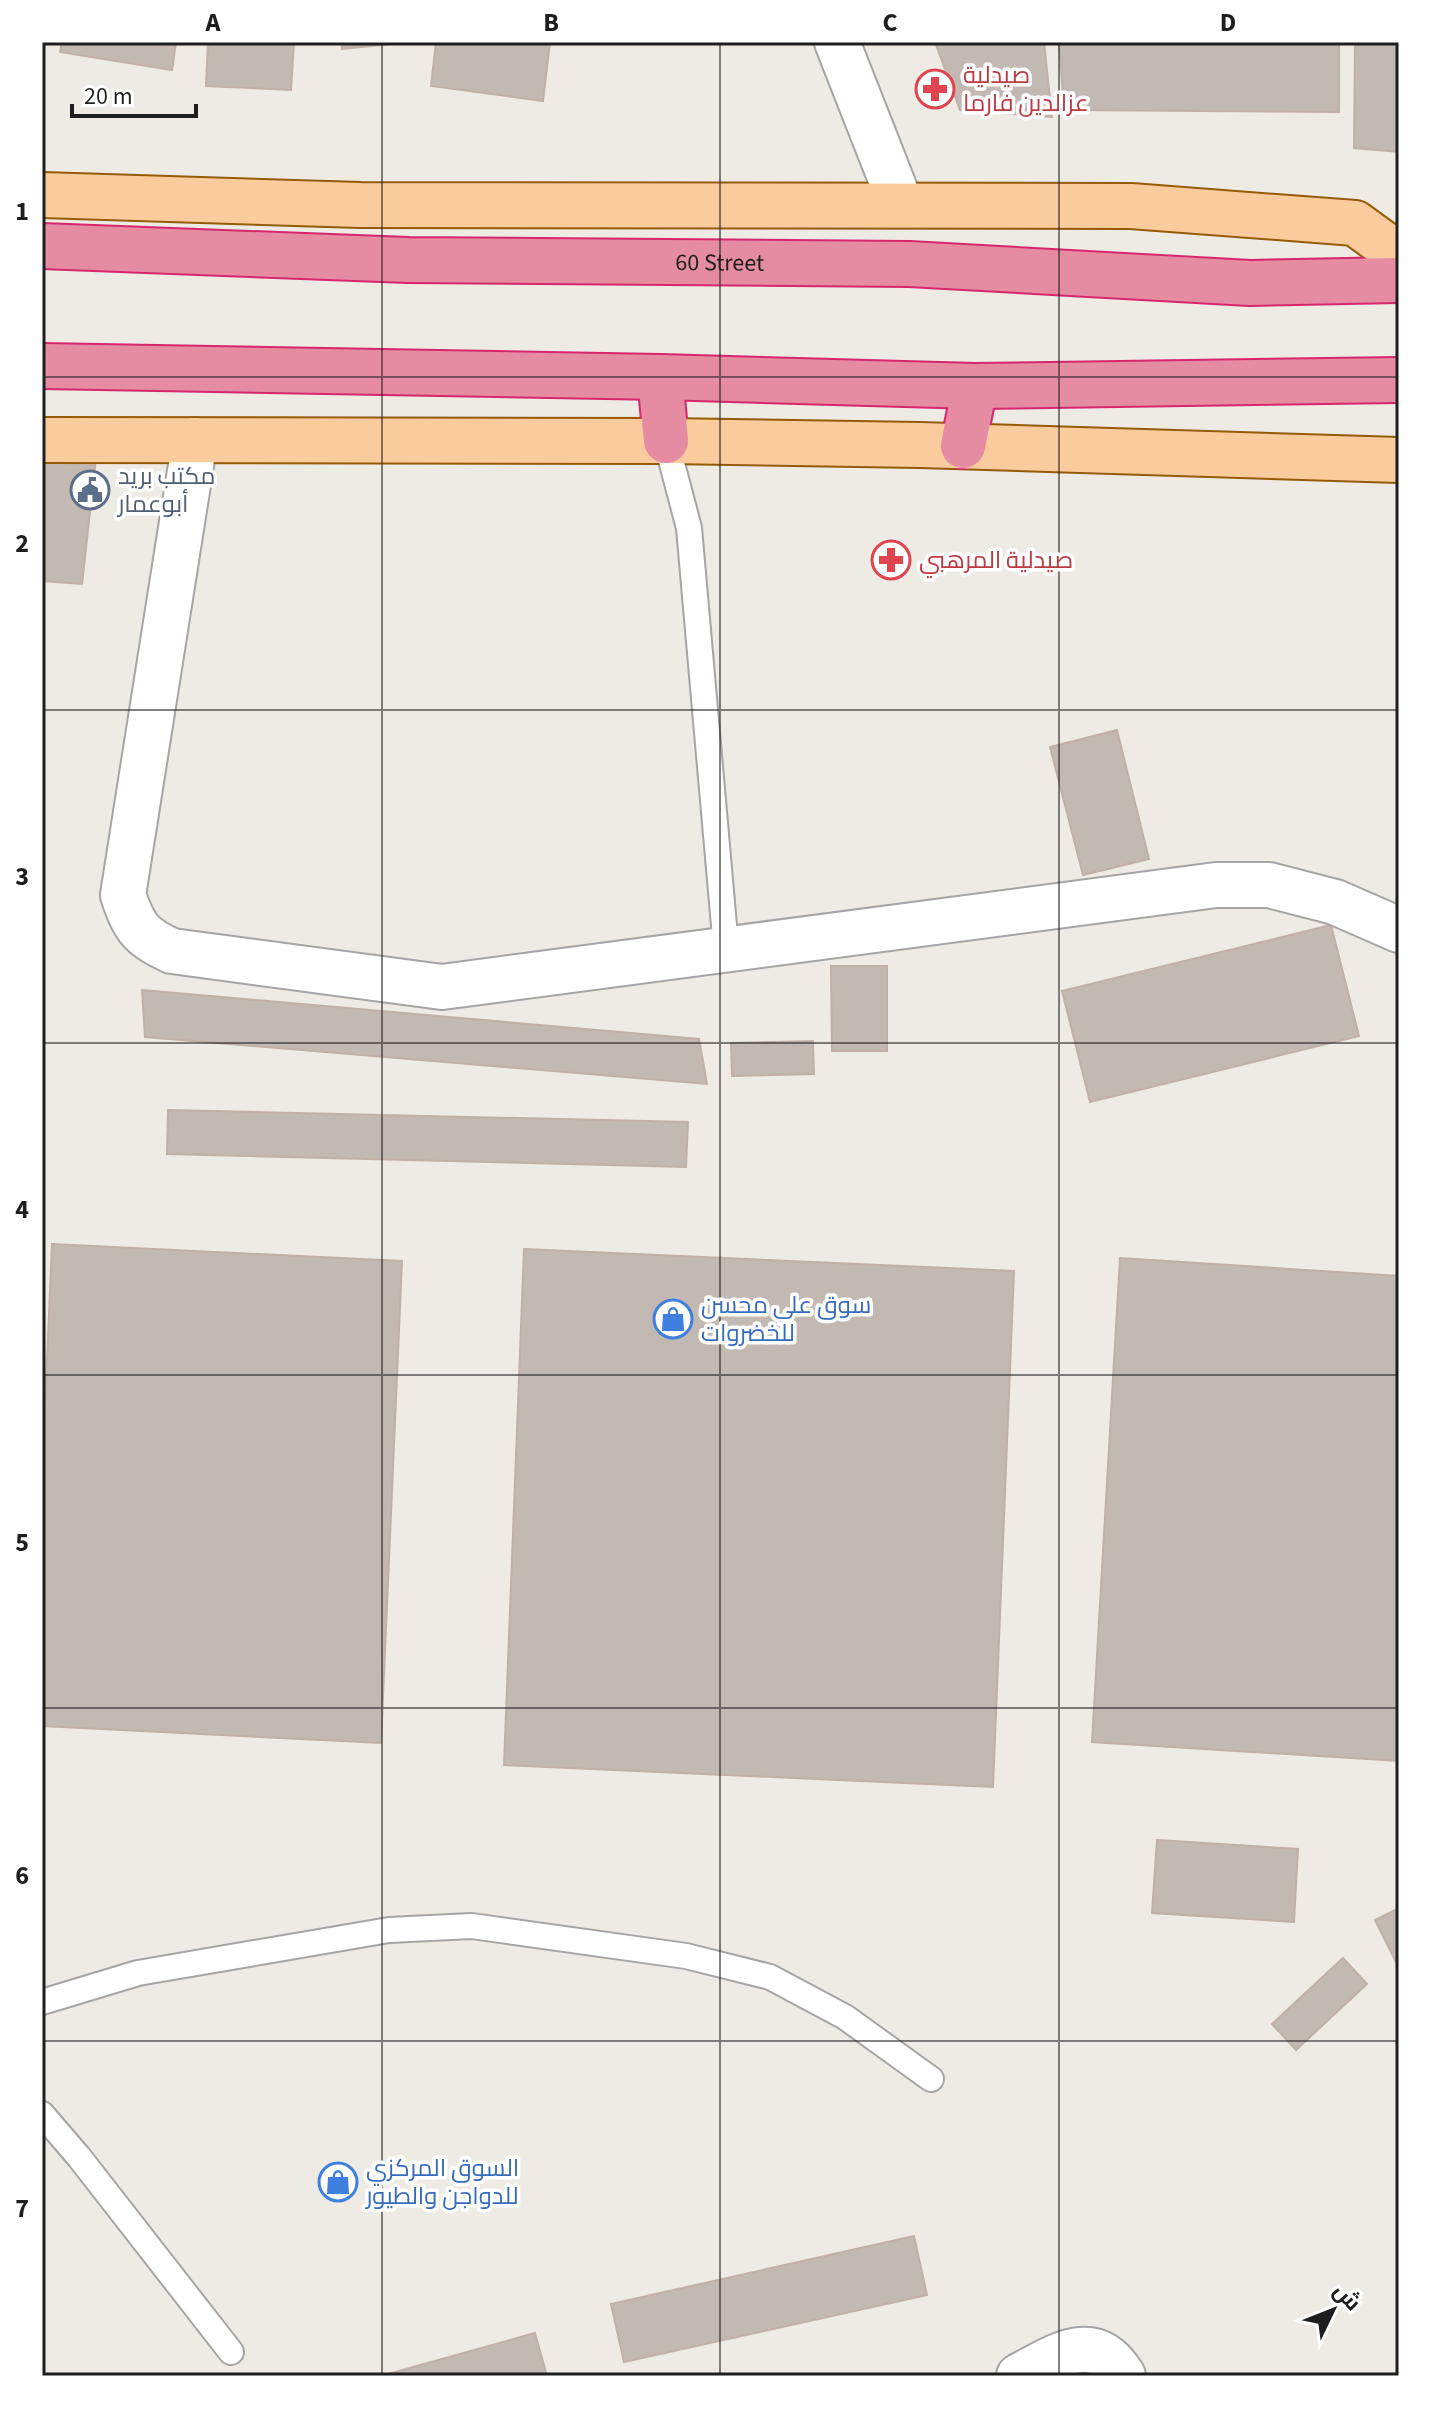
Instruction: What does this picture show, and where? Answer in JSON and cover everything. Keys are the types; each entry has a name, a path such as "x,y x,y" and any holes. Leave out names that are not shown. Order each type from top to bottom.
{"highway":[{"name":"60 Street","path":"42,246 408,260 909,264 1250,283 1399,280"},
{"path":"42,366 975,386 1399,380"},
{"path":"660,377 666,441"},
{"path":"963,446 975,386"}],"main road":[{"path":"42,195 360,205 1131,206 1355,223 1399,255"},
{"path":"42,440 666,441 963,446 1399,460"}],"street":[{"path":"837,42 901,205"},
{"path":"195,440 123,895 132,923 149,941 172,951 442,987 1216,885 1269,885 1335,902 1399,930"},
{"path":"1019,2376 1076,2350 1090,2350 1107,2356 1123,2376"}],"lane":[{"path":"666,441 689,528 726,948"},
{"path":"42,2002 138,1973 389,1930 472,1926 686,1956 770,1977 845,2017 931,2079"},
{"path":"42,2114 231,2352"}],"building":[{"path":"62,42 176,42 172,70 60,52"},
{"path":"208,42 294,42 291,90 206,86"},
{"path":"342,42 412,42 342,49"},
{"path":"436,42 550,42 543,101 431,86"},
{"path":"935,42 1044,42 1052,117 960,110"},
{"path":"1059,42 1339,42 1339,112 1064,110"},
{"path":"1355,42 1399,42 1399,152 1354,148"},
{"path":"42,450 96,458 82,584 42,581"},
{"path":"1117,730 1149,859 1083,875 1050,747"},
{"path":"1331,925 1359,1036 1090,1102 1062,991"},
{"path":"831,966 887,966 887,1051 832,1051"},
{"path":"142,990 699,1039 707,1084 145,1037"},
{"path":"813,1041 814,1074 732,1076 731,1043"},
{"path":"168,1110 688,1122 686,1167 167,1154"},
{"path":"52,1244 402,1261 381,1743 42,1726 42,1477"},
{"path":"524,1249 1014,1271 993,1787 504,1765"},
{"path":"1120,1258 1399,1276 1399,1761 1092,1742"},
{"path":"1157,1840 1298,1849 1294,1922 1152,1913"},
{"path":"1399,1908 1399,1960 1396,1962 1375,1920"},
{"path":"1343,1958 1367,1984 1296,2050 1272,2024"},
{"path":"914,2236 927,2295 624,2362 611,2304"},
{"path":"535,2333 547,2376 381,2376"}],"place":[{"name":"صيدلية عزالدين فارما","path":"935,89"},
{"name":"مكتب بريد أبوعمار","path":"90,490"},
{"name":"صيدلية المرهبي","path":"891,560"},
{"name":"سوق علي محسن للخضروات","path":"673,1319"},
{"name":"السوق المركزي للدواجن والطيور","path":"338,2182"}]}
